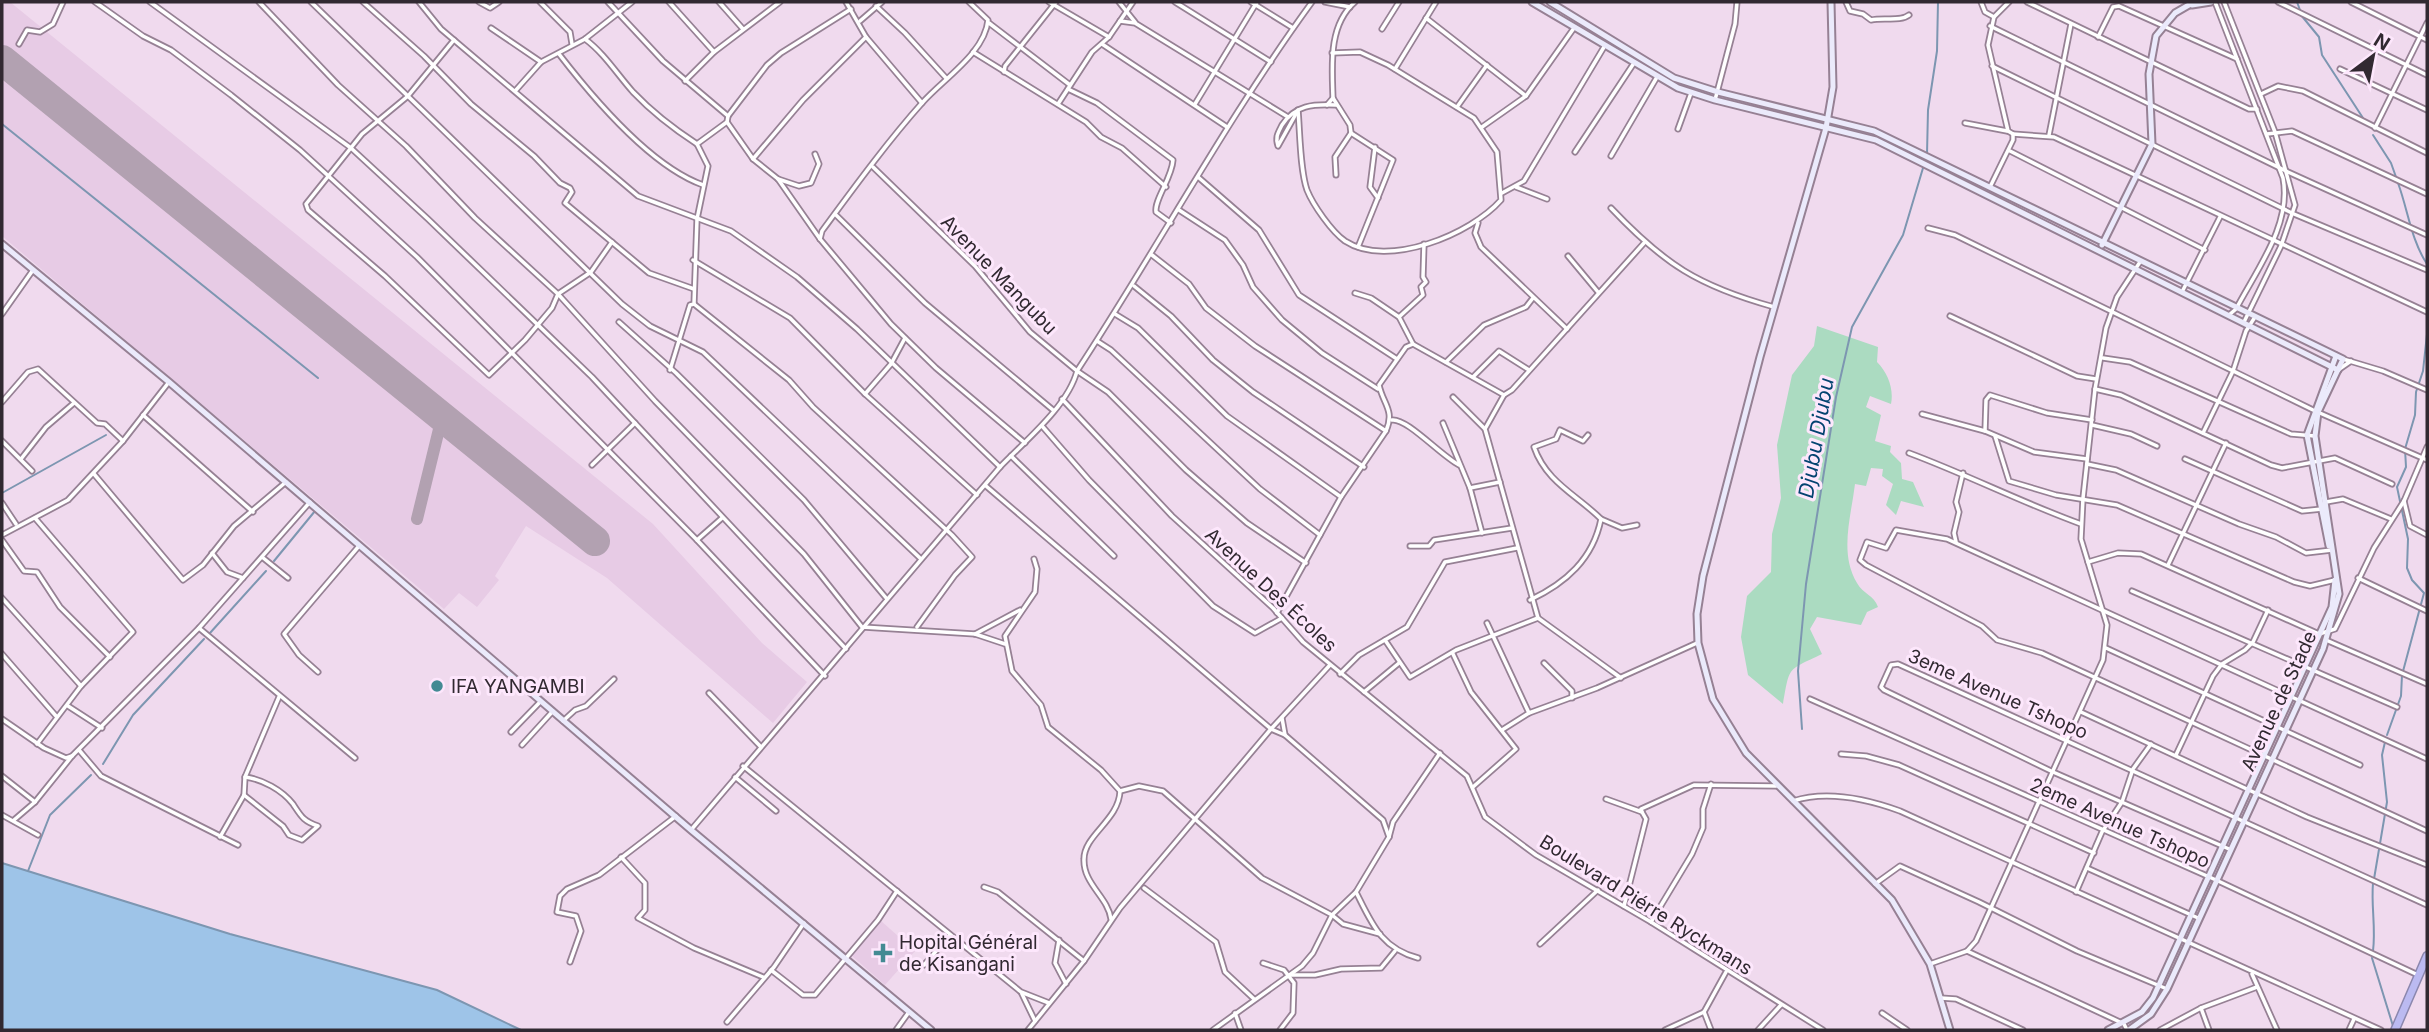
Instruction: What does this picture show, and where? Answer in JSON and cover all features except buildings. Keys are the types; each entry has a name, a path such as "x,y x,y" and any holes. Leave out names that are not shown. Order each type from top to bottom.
{"highway":[{"path":"2395,1030 2427,956"}],"street":[{"path":"19,44 27,30 40,32 54,24 63,2"},
{"path":"95,2 143,37 175,53 231,95 300,150 417,257 697,540 825,676"},
{"path":"150,2 351,148 539,323 722,518 793,589 846,649"},
{"path":"260,2 338,85 558,294 655,401 804,554 862,627"},
{"path":"312,2 622,304 650,326 703,352 921,559"},
{"path":"363,2 434,66 471,104 570,188 572,192 565,203 649,274 694,289"},
{"path":"419,2 432,20 454,40 638,196 731,231 797,277 857,329 1000,467"},
{"path":"479,2 490,8 499,2"},
{"path":"540,2 570,32 572,44"},
{"path":"608,2 685,81 728,119 753,159 778,179 820,239 905,338 1026,443"},
{"path":"516,90 541,62 585,38 632,2"},
{"path":"669,2 714,52"},
{"path":"719,2 744,29"},
{"path":"685,81 714,52 780,2"},
{"path":"846,2 866,37 922,103"},
{"path":"859,22 882,2"},
{"path":"968,2 989,23 1069,87 1097,103 1170,157 1174,163 1167,187 1155,209 1171,223"},
{"path":"1119,2 1135,23"},
{"path":"1058,104 1092,51 1109,37 1133,2"},
{"path":"1175,2 1271,62"},
{"path":"691,830 760,746 825,676 862,627 1000,467 1042,426 1073,384 1077,371 1133,286 1227,127 1312,2"},
{"path":"1325,2 1350,7"},
{"path":"1336,175 1335,157 1351,133 1350,125 1333,98 1333,43 1350,7 1356,2"},
{"path":"1382,29 1399,2"},
{"path":"1395,69 1436,2"},
{"path":"1532,2 1604,47 1691,93 1876,140 2338,370 2351,361"},
{"path":"1550,2 1662,71 1718,92 1874,131 2336,356 2427,390"},
{"path":"1715,100 1735,24 1737,2"},
{"path":"1831,2 1833,88 1828,120 1774,307 1703,576 1697,614 1698,643 1706,681 1721,716 1749,756 1892,900 1930,964 1950,1030"},
{"path":"1846,2 1850,11 1863,14 1871,20 1885,17 1901,20 1909,15"},
{"path":"1981,2 1985,12 1994,17"},
{"path":"1990,187 2010,151 2011,132 1988,45 1994,17 2009,2"},
{"path":"2026,2 2151,64 2249,110 2256,110"},
{"path":"2100,250 2152,144 2151,64 2156,36 2162,26 2191,3 2213,2 2267,134 2285,190 2284,209 2271,241 2236,309 2229,315"},
{"path":"2203,433 2233,371 2248,314 2281,246 2294,215 2295,205 2275,132 2224,2"},
{"path":"2278,2 2427,75"},
{"path":"2351,2 2427,40"},
{"path":"1004,72 1005,66 1019,46 1053,3 1109,37"},
{"path":"1195,104 1254,3 1293,28"},
{"path":"876,6 946,78"},
{"path":"2098,37 2116,6 2237,59"},
{"path":"697,144 728,119 767,65 781,53 851,9"},
{"path":"1426,18 1526,96"},
{"path":"1120,21 1135,23 1216,70 1288,117"},
{"path":"820,239 822,231 922,103 973,52 989,23"},
{"path":"2375,128 2427,23"},
{"path":"2049,135 2071,24"},
{"path":"1990,26 2288,172 2427,235"},
{"path":"491,28 541,62"},
{"path":"1482,127 1526,96 1574,28"},
{"path":"753,159 803,100 866,37"},
{"path":"585,38 597,48 636,94 666,122 697,144 707,162 693,260 694,304"},
{"path":"454,40 408,96 377,121 351,148 306,204 308,210 385,276 487,374 492,374 539,323 558,294 591,272 612,242"},
{"path":"1102,44 1227,127"},
{"path":"1502,193 1524,181 1604,47"},
{"path":"973,52 1086,122 1101,137 1122,148 1136,163 1167,187"},
{"path":"1332,53 1360,52 1395,69 1457,107 1482,127 1497,152 1501,200 1479,221 1454,236 1424,244 1382,250 1358,247 1335,232 1307,190 1298,110 1278,146 1277,134 1288,117 1298,108 1336,105"},
{"path":"559,54 612,118 686,180 703,185"},
{"path":"1575,152 1634,63"},
{"path":"1457,107 1487,65"},
{"path":"1992,66 2294,215 2427,270"},
{"path":"2340,69 2427,110"},
{"path":"1611,156 1657,77"},
{"path":"2261,94 2278,86 2295,88 2427,153"},
{"path":"1678,129 1691,93"},
{"path":"1327,105 1333,98"},
{"path":"1965,123 2011,132 2049,135 2281,246 2427,312"},
{"path":"2267,134 2291,131 2427,194"},
{"path":"1351,133 1393,160 1358,247"},
{"path":"1375,147 1370,187 1378,198"},
{"path":"2010,151 2205,250"},
{"path":"778,179 794,185 811,183 819,164 815,154"},
{"path":"1927,165 1930,158"},
{"name":"Avenue Mangubu","path":"873,167 971,262 1030,332 1077,371 1108,392 1177,461 1247,523 1306,563"},
{"path":"1197,177 1259,230 1299,295 1397,359"},
{"path":"1516,187 1547,199"},
{"path":"1611,208 1644,243 1694,277 1737,297 1774,307"},
{"path":"1179,210 1225,240 1243,265 1253,287 1282,320 1322,353 1380,390"},
{"path":"836,215 925,303 1053,410"},
{"path":"2182,292 2220,217"},
{"path":"1479,221 1475,233 1480,247 1567,329"},
{"path":"1928,228 1955,235 2316,411 2427,460"},
{"path":"1485,429 1504,395 1530,370 1644,243"},
{"path":"2,244 169,382 691,830 931,1030"},
{"path":"1399,317 1423,295 1421,286 1426,282 1423,277 1424,244"},
{"path":"1152,255 1189,284 1206,308 1255,346 1385,431"},
{"path":"1568,256 1598,292"},
{"path":"693,260 779,309 865,394 977,495"},
{"path":"1930,964 1968,951 2096,681 2106,648 2105,612 2081,539 2083,498 2096,379 2103,358 2106,327 2124,284 2140,262"},
{"path":"2,314 33,270"},
{"path":"1133,286 1171,316 1213,360 1253,392 1364,467"},
{"path":"1355,293 1371,298 1399,317 1400,325 1413,344 1504,395"},
{"path":"1446,362 1484,325 1526,307 1532,298"},
{"path":"670,370 690,305 694,304"},
{"path":"694,304 789,380 813,407 947,530 972,557 955,575 916,628"},
{"path":"1115,314 1138,328 1227,416 1341,497"},
{"path":"1950,316 2077,376 2096,379"},
{"path":"2247,324 2256,317"},
{"path":"619,322 804,500 887,599"},
{"path":"865,394 891,364 905,338"},
{"path":"1097,341 1111,350 1260,489 1320,535"},
{"path":"1277,613 1341,497 1364,467 1385,431 1390,421 1390,409 1379,385 1406,347 1413,344"},
{"path":"1473,377 1499,351 1530,370"},
{"path":"1922,414 1984,431 2034,452 2087,461 2116,470 2276,537 2306,553 2331,550 2316,461 2306,435 2336,356"},
{"path":"2103,358 2130,362 2291,434 2315,436"},
{"name":"Avenue de Stade","path":"2126,1028 2151,1014 2167,989 2329,631 2339,594 2326,502 2316,461 2316,411 2343,359"},
{"path":"2,402 29,372 38,369 75,403 123,440"},
{"path":"110,657 60,607 37,572 24,571 2,538 17,525 68,500 94,474 169,382"},
{"path":"2095,389 2121,396 2282,468 2335,458 2392,484"},
{"path":"1984,431 1986,400 1990,395 2047,413 2092,422 2131,434 2157,446"},
{"path":"1453,397 1485,429 1530,600 1538,618 1621,678"},
{"name":"Avenue Des Écoles","path":"1062,399 1172,516 1277,613 1295,634 1340,674 1440,752 1467,776 1473,787"},
{"path":"21,459 46,427 75,403"},
{"path":"143,415 253,512"},
{"path":"1390,421 1397,419 1414,429 1424,441 1460,466"},
{"path":"592,465 635,423"},
{"path":"1443,423 1470,488 1482,533"},
{"path":"1042,426 1098,489 1213,606 1255,633 1282,618"},
{"path":"1588,435 1583,441 1560,430 1556,439 1534,447 1542,466 1564,490 1601,519 1622,528 1637,525"},
{"path":"1995,436 2009,481 2056,495 2117,505 2294,582 2310,586 2337,580 2332,607 2159,986 2148,1006 2126,1028 2108,1030"},
{"path":"2,441 33,471"},
{"path":"2168,565 2226,443"},
{"path":"2088,562 2133,552 2168,565 2319,634 2329,631 2340,622 2358,578 2404,500 2427,447"},
{"path":"1909,453 1963,473 2035,508 2081,524"},
{"path":"1011,456 1114,556"},
{"path":"2185,459 2293,508 2302,511 2322,509"},
{"path":"1957,544 1954,533 1959,512 1956,502 1963,473"},
{"path":"94,474 183,580 196,573 233,526 286,482"},
{"path":"1470,488 1500,482"},
{"path":"986,485 1271,729 1285,735 1383,820 1393,822"},
{"path":"2322,509 2326,502 2343,499 2391,519"},
{"path":"2404,500 2410,526 2427,535"},
{"path":"14,820 35,802 72,756 199,628 310,502"},
{"path":"2,503 17,525"},
{"path":"35,518 133,632 81,686 37,744"},
{"path":"697,540 722,518"},
{"path":"1530,600 1557,587 1573,573 1599,533 1601,519"},
{"path":"1410,546 1429,546 1434,540 1512,528"},
{"path":"2427,759 2297,702 2222,664 1947,539 1896,530 1886,548 1867,542 1860,560 1902,586 1982,626 1997,640 2042,653 2096,681 2427,831"},
{"path":"318,672 299,655 284,634 360,544"},
{"path":"1340,674 1353,660 1412,620 1445,562 1517,548"},
{"path":"212,553 227,572 243,578"},
{"path":"262,557 288,578"},
{"path":"1034,559 1037,569 1035,592 1007,631 1005,644 1012,671 1041,705 1048,727 1101,770 1120,791"},
{"path":"2358,578 2427,611"},
{"path":"2132,591 2397,707"},
{"path":"2,598 81,686"},
{"path":"975,634 1022,609"},
{"path":"2176,756 2204,692 2222,664 2253,642 2268,610"},
{"path":"1385,640 1410,677 1492,635 1538,618"},
{"path":"1487,623 1529,713"},
{"path":"862,627 916,628 975,634 1005,644"},
{"path":"199,628 355,758"},
{"path":"2326,640 2427,684"},
{"path":"1502,730 1529,713 1621,678 1698,643"},
{"path":"2106,648 2360,765"},
{"path":"1454,653 1452,658 1471,692 1516,751 1473,787"},
{"path":"2,654 56,716"},
{"path":"1364,692 1399,663"},
{"path":"1544,663 1572,691 1572,698"},
{"name":"3eme Avenue Tshopo","path":"2229,849 2053,772 1884,690 1881,687 1886,672 1891,665 1898,664 2427,905"},
{"path":"1028,1030 1084,961 1134,892 1271,729 1330,665"},
{"path":"563,721 575,710 586,706 614,679"},
{"path":"709,693 760,746"},
{"path":"220,837 244,795 244,777 279,697"},
{"name":"2eme Avenue Tshopo","path":"1810,699 2102,832 2216,880 2418,975"},
{"path":"511,732 541,701"},
{"path":"68,706 102,728"},
{"path":"522,745 553,711"},
{"path":"2081,712 2307,817 2427,865"},
{"path":"1282,718 1285,735"},
{"path":"2,719 37,744 66,758 72,756"},
{"path":"2076,892 2102,832 2122,802 2133,769 2151,744"},
{"path":"79,750 101,776 238,845"},
{"path":"1213,1030 1289,975 1313,953 1332,915 1356,892 1389,838 1393,822 1440,752"},
{"path":"1841,754 1866,756 1899,765 2094,853"},
{"path":"743,766 1021,992 1049,1003"},
{"path":"2,776 35,802"},
{"path":"244,777 274,786 293,804 303,821 318,826 302,840 289,835 284,826 244,795"},
{"path":"735,777 776,811"},
{"path":"1642,812 1641,809 1678,790 1711,784 1751,788 1776,786"},
{"path":"1651,922 1692,853 1703,828 1703,809 1711,784"},
{"path":"1120,791 1150,786 1173,798 1194,816 1195,822 1262,878 1332,915 1343,924 1380,934"},
{"name":"Boulevard Piérre Ryckmans","path":"1473,787 1478,808 1485,817 1536,855 1651,922 1726,972 1823,1030"},
{"path":"1111,921 1109,908 1090,882 1084,860 1087,849 1117,809 1120,791"},
{"path":"1793,801 1813,796 1877,802 2252,974 2381,1030"},
{"path":"1606,799 1642,812 1646,819 1624,906"},
{"path":"2,815 38,835"},
{"path":"570,962 580,928 576,916 557,912 559,896 567,889 599,874 676,817"},
{"path":"1383,820 1389,838"},
{"path":"621,857 645,883 645,910 638,918 694,948 763,978"},
{"path":"1875,884 1900,866 2077,951 2167,989"},
{"path":"2087,868 2198,918"},
{"path":"1144,888 1145,879"},
{"path":"984,887 998,892 1084,961"},
{"path":"1134,892 1144,888"},
{"path":"1144,888 1216,942 1225,972 1254,999"},
{"path":"1540,944 1598,890"},
{"path":"771,970 794,989 810,997 822,988 847,958 878,920 897,891"},
{"path":"1356,892 1380,934 1395,951 1418,958"},
{"path":"727,1022 771,970 804,923"},
{"path":"924,965 950,935"},
{"path":"1059,940 1055,963 1066,984"},
{"path":"1289,975 1381,968 1395,951"},
{"path":"1968,951 2126,1028"},
{"path":"1263,963 1284,970 1294,983 1296,1003 1293,1013 1280,1030"},
{"path":"1665,1030 1704,1012 1726,972"},
{"path":"2252,974 2277,1030"},
{"path":"2160,1030 2201,1008 2257,987"},
{"path":"1021,992 1035,1021"},
{"path":"1941,998 1956,999 2023,1030"},
{"path":"1758,1030 1781,1005"},
{"path":"2201,1008 2209,1030"},
{"path":"896,1030 909,1012"},
{"path":"1704,1012 1711,1030"},
{"path":"1235,1013 1241,1030"},
{"path":"1882,1013 1907,1030"},
{"path":"2349,1030 2354,1019"}],"shaded area":[{"path":"2,2 10,2 653,524 762,643 807,682 773,723 607,578 526,526 495,576 499,580 477,607 459,593 444,609 2,236"},
{"name":"Hopital Général de Kisangani","path":"881,921 915,951 885,985 851,955"}],"green space":[{"path":"1817,326 1878,347 1877,362 1889,382 1892,398 1891,404 1870,396 1866,407 1881,415 1875,441 1891,446 1890,452 1901,463 1902,479 1913,482 1924,507 1901,501 1896,515 1886,505 1893,484 1882,476 1883,469 1871,468 1866,486 1855,484 1847,547 1849,560 1857,583 1878,607 1867,612 1861,625 1817,617 1810,629 1822,654 1792,671 1783,704 1748,675 1741,637 1747,596 1771,572 1772,534 1781,498 1777,445 1792,375 1814,346"}],"water":[{"path":"2,863 230,934 437,990 521,1030 2,1030"}],"waterway":[{"name":"Djubu Djubu","path":"1927,154 1928,110 1937,51 1938,2"},
{"path":"2297,2 2300,10"},
{"path":"2301,15 2319,37 2322,55 2363,118"},
{"path":"2,124 318,378"},
{"path":"2373,135 2391,163 2396,177"},
{"name":"Djubu Djubu","path":"1802,729 1798,671 1806,584 1836,397 1852,327 1903,235 1923,168"},
{"path":"2398,183 2413,235 2427,264"},
{"path":"2387,735 2401,696 2402,675 2424,593 2412,580 2407,568 2408,539 2397,487 2406,467 2405,449 2415,415 2416,392 2423,371 2427,334"},
{"path":"2,493 106,435"},
{"path":"274,561 315,511"},
{"path":"210,633 266,571"},
{"path":"103,764 133,715 204,639"},
{"path":"2374,879 2387,802 2382,755 2385,742"},
{"path":"28,871 50,815 91,775"},
{"path":"2373,883 2373,951"},
{"path":"2372,958 2393,1026"}],"taxiway":[{"path":"417,519 442,417"}],"runway":[{"path":"2,60 595,541"}],"place":[{"name":"IFA YANGAMBI","path":"437,686"},
{"name":"Hopital Général de Kisangani","path":"883,953"}]}
